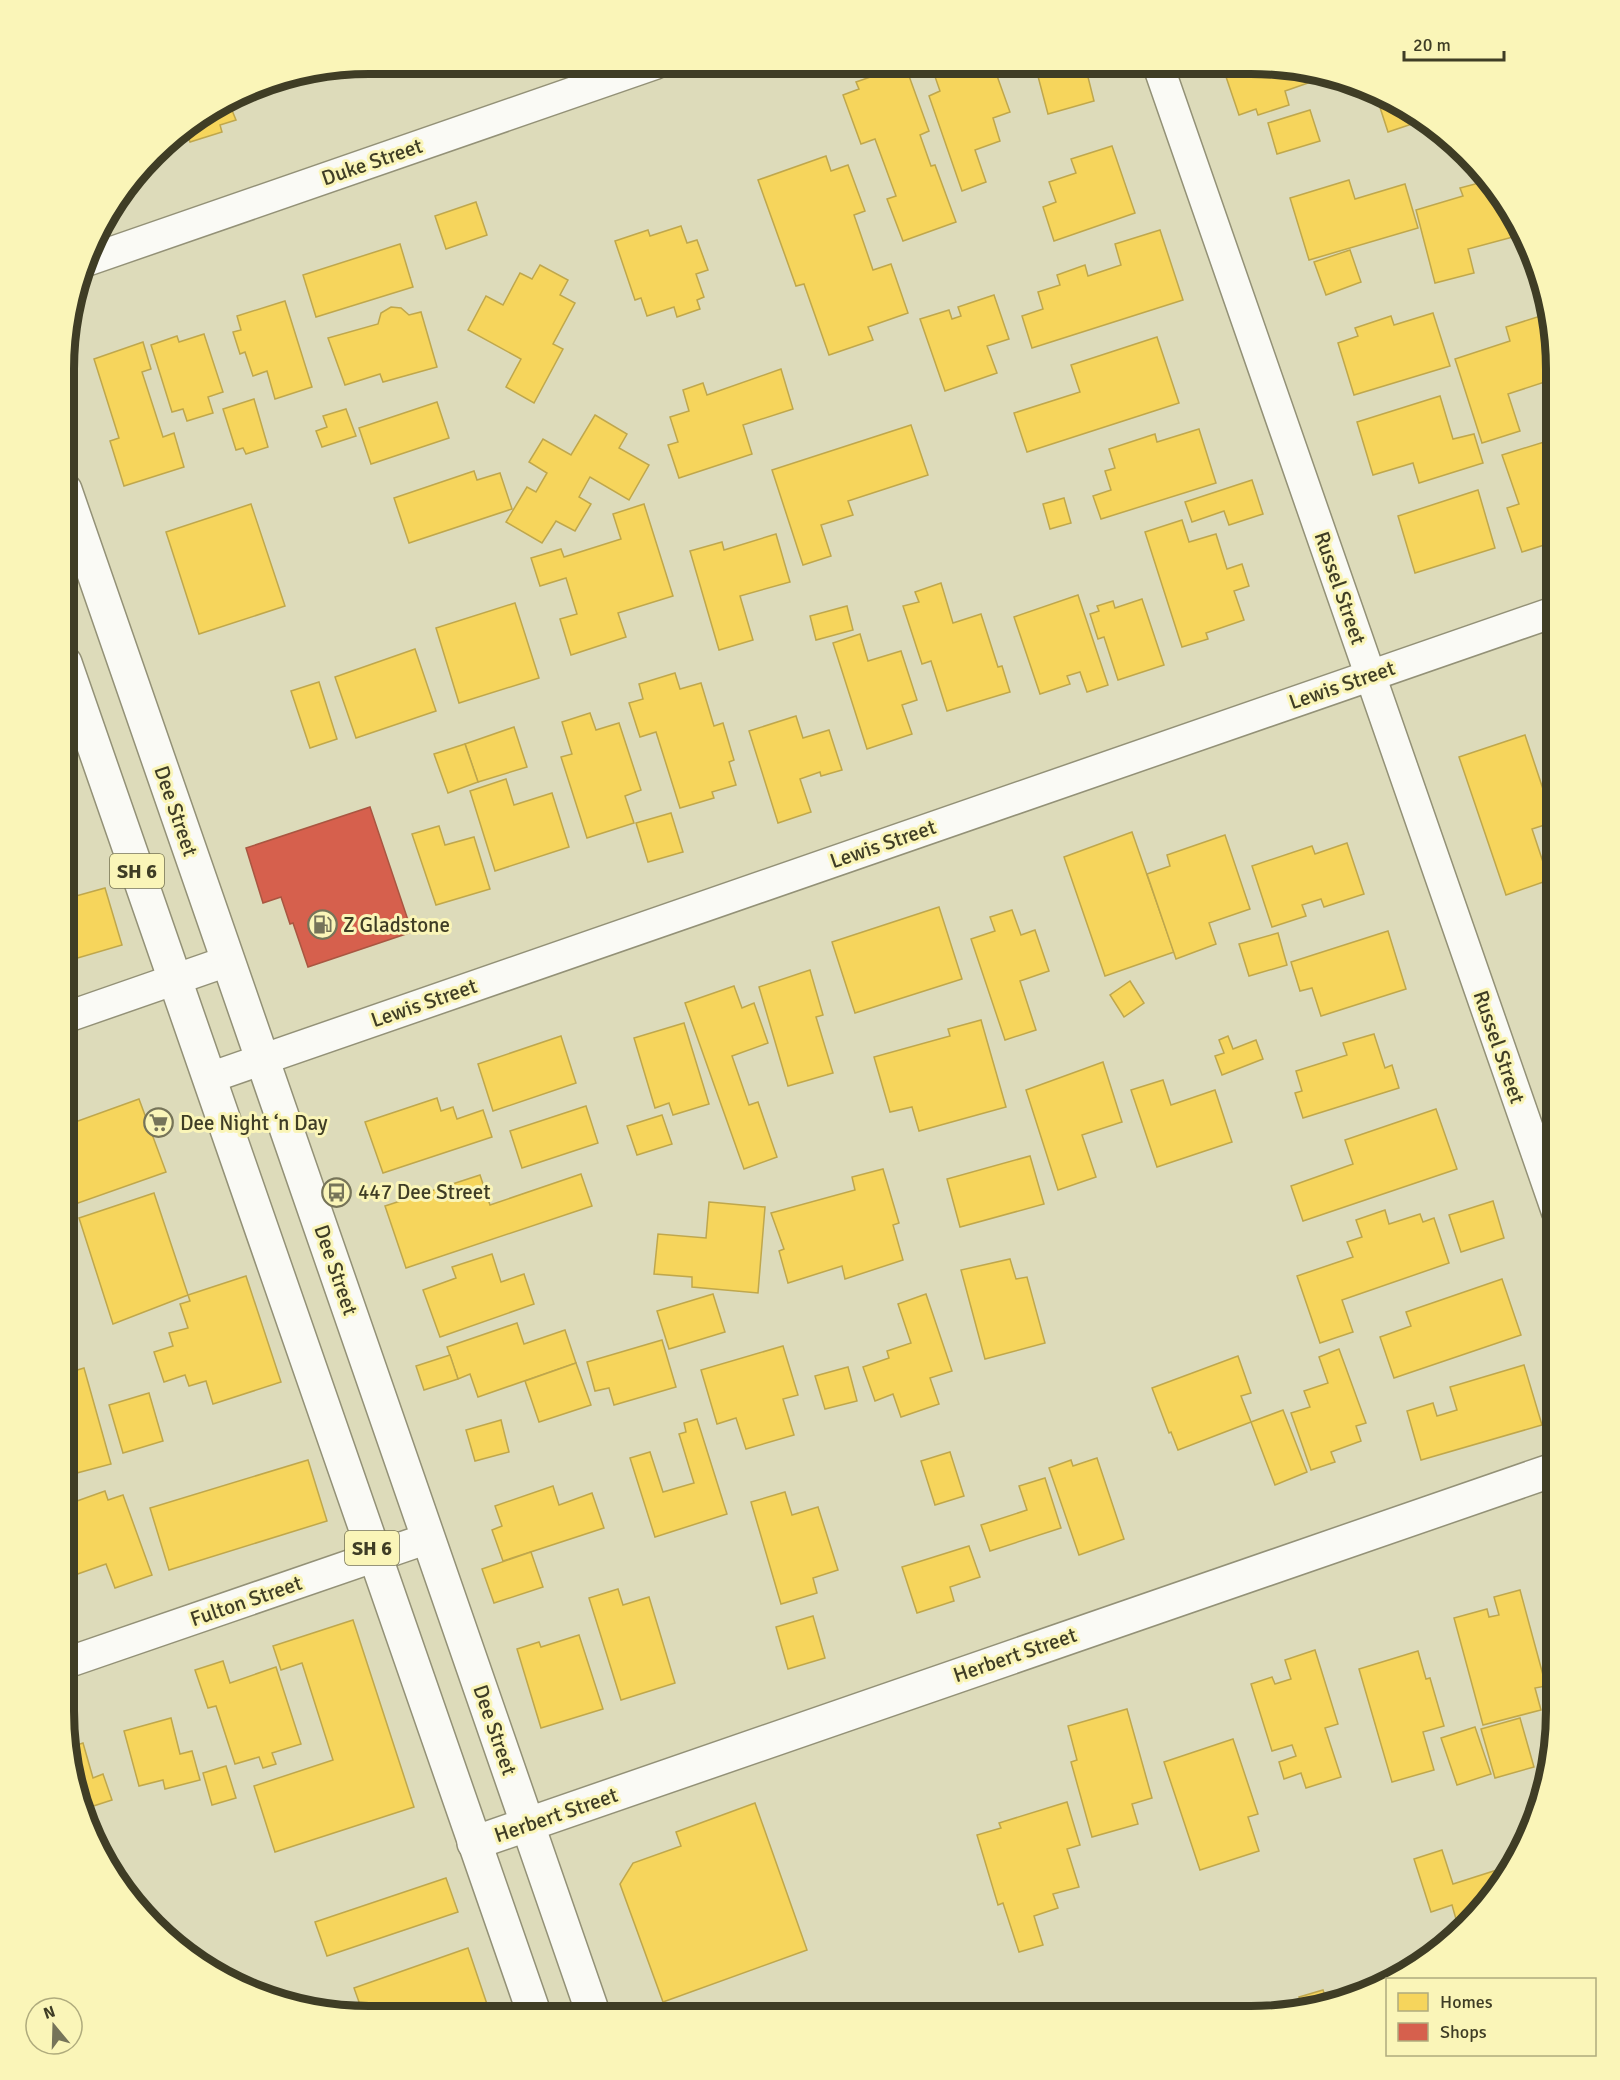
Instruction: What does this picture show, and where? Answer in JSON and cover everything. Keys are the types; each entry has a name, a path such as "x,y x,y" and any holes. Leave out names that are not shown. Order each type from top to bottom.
{"main road":[{"name":"Dee Street","path":"74,516 591,2006"},
{"name":"SH 6","path":"74,689 531,2006"},
{"name":"Herbert Street","path":"474,1843 1546,1473"}],"street":[{"name":"Duke Street","path":"95,258 625,74"},
{"name":"Russel Street","path":"1161,74 1546,1180"},
{"name":"Lewis Street","path":"209,1078 1546,615"},
{"path":"74,1015 228,961"},
{"name":"Fulton Street","path":"74,1660 429,1539"}],"building: Homes":[{"path":"879,74 908,74 929,131 920,135 931,166 935,165 956,222 903,241 887,199 896,196 875,139 861,144 843,95 859,89 856,82"},
{"path":"934,74 988,74 989,76 996,74 1010,112 993,118 1000,141 975,150 986,182 962,191 929,96 940,91"},
{"path":"1037,74 1087,74 1094,101 1048,114"},
{"path":"1225,74 1271,74 1307,79 1308,83 1285,91 1289,105 1258,115 1256,109 1239,115"},
{"path":"1378,102 1416,123 1388,132"},
{"path":"231,108 236,120 220,125 222,132 190,142 188,136 186,137"},
{"path":"1310,110 1320,141 1277,154 1268,123"},
{"path":"1112,146 1135,213 1054,241 1043,207 1056,202 1049,182 1076,173 1071,159"},
{"path":"826,156 831,171 848,165 865,211 854,215 873,270 891,264 908,313 868,327 873,340 829,355 804,284 796,286 758,180"},
{"path":"1349,180 1355,199 1405,184 1418,228 1309,260 1290,198"},
{"path":"1480,183 1497,204 1515,236 1468,249 1474,273 1435,283 1416,210 1463,196 1460,188"},
{"path":"476,202 487,235 446,249 435,216"},
{"path":"681,226 687,243 697,240 708,270 696,274 704,297 697,300 700,309 677,317 674,307 647,316 641,298 635,300 615,241 648,230 650,236"},
{"path":"1160,230 1183,300 1032,348 1022,316 1043,309 1038,292 1060,285 1057,275 1085,265 1088,276 1121,265 1115,244"},
{"path":"400,244 413,287 316,317 303,275"},
{"path":"1350,250 1361,282 1326,295 1314,262"},
{"path":"540,265 568,280 560,295 575,303 553,344 563,349 534,403 506,387 521,359 468,330 486,296 503,305 520,273 532,279"},
{"path":"994,295 1009,339 987,346 997,373 945,391 920,319 949,310 952,319 961,316 958,307"},
{"path":"285,301 312,387 275,399 267,371 253,376 245,352 240,354 233,332 241,330 237,316"},
{"path":"391,307 401,308 409,315 421,312 437,367 383,382 380,374 345,385 328,338 378,324 381,313"},
{"path":"1433,313 1450,366 1354,395 1338,343 1358,336 1355,328 1391,316 1394,325"},
{"path":"1542,316 1546,349 1546,382 1508,394 1520,431 1482,443 1455,359 1510,341 1506,327"},
{"path":"204,334 223,392 208,397 213,413 187,421 183,409 172,412 151,345 177,336 179,342"},
{"path":"1157,337 1179,403 1027,452 1014,413 1080,392 1071,365"},
{"path":"143,342 151,369 142,372 163,437 174,433 184,467 124,486 110,441 119,438 94,359"},
{"path":"781,369 793,409 743,425 752,454 679,478 668,445 678,442 670,417 689,411 683,390 703,383 707,395"},
{"path":"1440,396 1453,439 1474,434 1483,463 1419,483 1413,463 1373,475 1357,422"},
{"path":"254,399 268,447 246,454 243,448 236,450 223,409"},
{"path":"437,402 449,438 371,464 359,428"},
{"path":"346,409 356,436 322,447 316,431 327,427 323,416"},
{"path":"595,415 627,434 619,448 649,465 629,500 590,477 579,497 591,504 575,531 556,521 542,543 506,522 527,487 536,492 547,473 529,462 543,439 571,455"},
{"path":"911,425 928,475 848,501 853,515 821,525 831,556 803,565 772,470"},
{"path":"1199,429 1216,483 1101,519 1093,496 1111,490 1105,471 1115,468 1109,449 1155,434 1157,442"},
{"path":"1546,441 1546,544 1522,552 1507,508 1519,504 1502,455"},
{"path":"474,471 477,480 500,473 512,509 409,543 394,498"},
{"path":"1252,480 1263,514 1229,525 1224,511 1192,522 1185,502"},
{"path":"1478,490 1495,548 1415,573 1398,516"},
{"path":"1064,498 1071,523 1050,529 1043,504"},
{"path":"251,504 285,606 199,634 166,532"},
{"path":"644,504 673,596 618,613 626,637 571,655 560,619 577,614 566,578 540,586 531,558 561,549 564,557 621,539 613,514"},
{"path":"1182,520 1189,542 1216,534 1227,569 1242,564 1249,586 1234,591 1244,620 1206,633 1208,639 1182,647 1145,532"},
{"path":"776,534 790,582 740,596 753,640 719,650 690,551 722,542 724,550"},
{"path":"941,583 953,623 981,614 998,667 1002,666 1010,692 947,711 931,661 922,664 903,606 919,602 915,592"},
{"path":"1078,595 1108,685 1087,692 1080,672 1067,676 1070,684 1040,694 1014,617"},
{"path":"1142,599 1164,665 1118,680 1104,637 1098,639 1090,614 1099,611 1097,606 1113,601 1115,608"},
{"path":"515,603 539,678 459,703 436,628"},
{"path":"847,606 853,630 816,640 810,616"},
{"path":"860,634 868,661 901,651 917,700 902,705 912,734 867,749 833,643"},
{"path":"415,649 436,711 356,738 335,677"},
{"path":"675,673 680,689 701,683 714,726 723,723 734,760 729,762 736,785 712,792 714,798 680,808 656,732 640,737 629,703 643,699 639,684"},
{"path":"319,682 337,739 310,748 291,691"},
{"path":"590,713 596,730 619,723 641,790 625,796 634,823 587,838 561,757 572,754 562,722"},
{"path":"796,716 803,738 829,730 842,770 821,776 820,772 800,779 811,812 778,823 749,731"},
{"path":"514,727 527,767 478,782 465,744"},
{"path":"1525,735 1546,798 1546,825 1532,829 1546,871 1546,881 1506,895 1459,757"},
{"path":"465,744 478,782 448,793 434,754"},
{"path":"506,779 514,805 552,793 569,847 495,871 470,791"},
{"path":"671,813 683,852 648,862 636,823"},
{"path":"439,826 445,845 474,837 490,889 436,905 412,834"},
{"path":"1132,832 1174,952 1105,976 1064,857"},
{"path":"1225,835 1250,909 1209,923 1216,944 1176,959 1147,874 1170,866 1167,855"},
{"path":"1347,843 1364,894 1324,907 1321,899 1302,905 1306,916 1272,927 1252,866 1312,846 1315,854"},
{"path":"105,888 122,945 74,959 74,897"},
{"path":"939,907 962,979 855,1013 832,942"},
{"path":"1012,910 1021,935 1035,930 1049,971 1020,981 1036,1030 1005,1040 971,939 995,931 990,917"},
{"path":"1388,931 1406,989 1321,1016 1312,988 1300,991 1291,962"},
{"path":"1278,933 1287,965 1249,976 1239,944"},
{"path":"810,970 823,1015 816,1017 833,1073 788,1086 759,987"},
{"path":"1130,981 1144,1003 1124,1017 1110,995"},
{"path":"734,986 742,1008 754,1003 768,1043 732,1056 749,1105 758,1102 777,1157 744,1169 685,1003"},
{"path":"981,1020 1006,1107 919,1131 912,1107 890,1112 874,1057 950,1036 948,1029"},
{"path":"684,1023 709,1104 673,1115 669,1103 655,1108 634,1038"},
{"path":"1374,1034 1385,1068 1392,1065 1399,1088 1303,1118 1295,1093 1302,1091 1296,1071 1347,1055 1343,1043"},
{"path":"561,1036 576,1083 493,1111 478,1064"},
{"path":"1228,1036 1233,1049 1256,1040 1263,1059 1222,1075 1215,1056 1224,1053 1219,1040"},
{"path":"1103,1062 1122,1122 1082,1135 1096,1177 1058,1190 1026,1090"},
{"path":"1163,1080 1171,1105 1215,1090 1232,1142 1157,1167 1131,1090"},
{"path":"437,1098 441,1111 453,1107 457,1119 483,1110 492,1137 383,1173 365,1122"},
{"path":"139,1099 166,1172 74,1204 74,1122"},
{"path":"586,1106 598,1143 522,1168 510,1131"},
{"path":"1436,1109 1457,1169 1303,1221 1291,1186 1353,1164 1345,1140"},
{"path":"662,1115 672,1144 637,1155 627,1126"},
{"path":"1030,1156 1044,1204 960,1227 947,1179"},
{"path":"883,1169 899,1223 893,1225 903,1260 845,1279 842,1266 788,1283 779,1251 784,1249 771,1213 855,1190 852,1177"},
{"path":"581,1174 592,1206 406,1268 385,1206 480,1175 490,1205"},
{"path":"154,1193 188,1295 113,1324 79,1218"},
{"path":"1493,1201 1504,1238 1461,1252 1449,1215"},
{"path":"709,1202 765,1207 758,1293 692,1287 692,1277 654,1274 658,1234 706,1238"},
{"path":"1385,1210 1389,1224 1420,1214 1423,1222 1434,1218 1449,1263 1342,1300 1353,1332 1320,1343 1297,1276 1353,1257 1347,1242 1362,1237 1356,1220"},
{"path":"492,1254 501,1282 524,1274 534,1304 440,1337 423,1290 456,1278 452,1267"},
{"path":"1010,1259 1016,1279 1027,1277 1045,1343 985,1359 961,1270"},
{"path":"246,1276 281,1382 213,1404 206,1381 189,1386 185,1375 164,1382 154,1352 173,1346 169,1333 188,1328 180,1304 190,1301 188,1295"},
{"path":"1502,1279 1521,1335 1394,1378 1380,1337 1411,1326 1406,1312"},
{"path":"713,1294 725,1332 669,1349 657,1311"},
{"path":"926,1294 952,1371 930,1378 939,1404 901,1417 893,1394 875,1401 863,1367 889,1358 887,1351 911,1343 898,1304"},
{"path":"517,1323 524,1344 565,1330 576,1363 478,1397 470,1374 458,1379 447,1347"},
{"path":"662,1340 676,1387 614,1405 609,1388 595,1391 587,1362"},
{"path":"783,1346 798,1395 783,1399 794,1435 746,1449 736,1418 717,1424 701,1370"},
{"path":"1339,1349 1366,1423 1356,1426 1361,1441 1331,1452 1335,1462 1311,1470 1291,1413 1310,1407 1304,1391 1328,1383 1319,1357"},
{"path":"450,1355 458,1379 424,1390 416,1366"},
{"path":"1238,1356 1251,1393 1241,1396 1251,1422 1178,1450 1152,1388"},
{"path":"576,1363 591,1405 539,1422 525,1381"},
{"path":"1524,1365 1542,1425 1421,1460 1407,1411 1433,1403 1437,1416 1457,1410 1450,1387"},
{"path":"848,1367 857,1401 825,1409 815,1376"},
{"path":"84,1368 111,1464 74,1474 74,1371"},
{"path":"149,1393 163,1441 123,1453 109,1405"},
{"path":"1283,1410 1307,1472 1275,1485 1251,1422"},
{"path":"697,1419 727,1514 655,1537 630,1458 650,1452 663,1492 694,1483 679,1434 686,1432 684,1423"},
{"path":"501,1420 509,1452 475,1461 466,1430"},
{"path":"950,1452 964,1496 935,1505 921,1461"},
{"path":"1097,1458 1124,1539 1079,1555 1049,1468 1071,1460 1073,1466"},
{"path":"308,1460 327,1521 169,1570 150,1508"},
{"path":"1045,1478 1061,1528 990,1551 981,1525 1027,1510 1019,1486"},
{"path":"553,1486 559,1505 592,1493 604,1528 503,1561 492,1530 502,1526 495,1506"},
{"path":"105,1491 108,1500 123,1495 152,1575 115,1588 106,1564 74,1575 74,1502"},
{"path":"785,1492 792,1515 818,1507 838,1570 813,1578 817,1593 781,1604 751,1502"},
{"path":"969,1546 980,1577 950,1587 954,1601 917,1613 902,1567"},
{"path":"531,1552 543,1587 494,1603 482,1569"},
{"path":"618,1589 623,1605 649,1597 675,1683 621,1700 589,1598"},
{"path":"1520,1590 1546,1686 1535,1688 1541,1710 1483,1725 1454,1618 1487,1609 1489,1617 1499,1615 1494,1597"},
{"path":"813,1616 825,1658 788,1669 776,1627"},
{"path":"353,1620 414,1807 275,1852 254,1786 333,1760 302,1663 281,1670 273,1646"},
{"path":"579,1635 603,1709 541,1728 517,1649 539,1642 541,1647"},
{"path":"1315,1650 1338,1724 1325,1728 1341,1777 1306,1788 1301,1773 1284,1779 1279,1762 1296,1756 1292,1745 1272,1751 1251,1684 1272,1677 1275,1684 1291,1679 1285,1660"},
{"path":"1418,1651 1426,1679 1430,1678 1444,1726 1423,1732 1434,1770 1392,1782 1359,1669"},
{"path":"223,1661 230,1683 276,1667 301,1744 272,1753 276,1764 263,1768 259,1757 235,1764 216,1706 208,1708 195,1670"},
{"path":"1127,1709 1152,1798 1132,1804 1138,1824 1092,1837 1071,1762 1077,1760 1068,1726"},
{"path":"171,1718 180,1754 192,1751 200,1780 165,1789 163,1780 139,1786 124,1731"},
{"path":"1520,1718 1534,1767 1495,1778 1481,1729"},
{"path":"1475,1727 1491,1774 1457,1785 1441,1738"},
{"path":"1233,1739 1258,1814 1248,1817 1259,1851 1200,1870 1164,1762"},
{"path":"83,1743 93,1778 103,1774 112,1800 89,1807 76,1745"},
{"path":"226,1766 236,1798 212,1805 203,1773"},
{"path":"1067,1802 1080,1845 1067,1849 1079,1887 1053,1894 1058,1908 1034,1916 1043,1945 1019,1952 1003,1903 998,1905 977,1835 1001,1828 999,1823"},
{"path":"755,1803 807,1950 663,2002 620,1884 633,1863 681,1846 676,1832"},
{"path":"1442,1850 1453,1884 1500,1870 1486,1891 1457,1923 1452,1905 1431,1912 1414,1859"},
{"path":"446,1878 458,1912 327,1956 315,1922"},
{"path":"468,1948 488,2006 360,2006 354,1988"},
{"path":"1323,1990 1325,1997 1301,2002 1299,1997"}],"building: Shops":[{"path":"370,807 412,932 308,967 293,923 290,924 281,897 263,903 246,848"}],"place":[{"name":"Z Gladstone","path":"322,925"},
{"name":"Dee Night ‘n Day","path":"159,1123"},
{"name":"447 Dee Street","path":"337,1192"}]}
